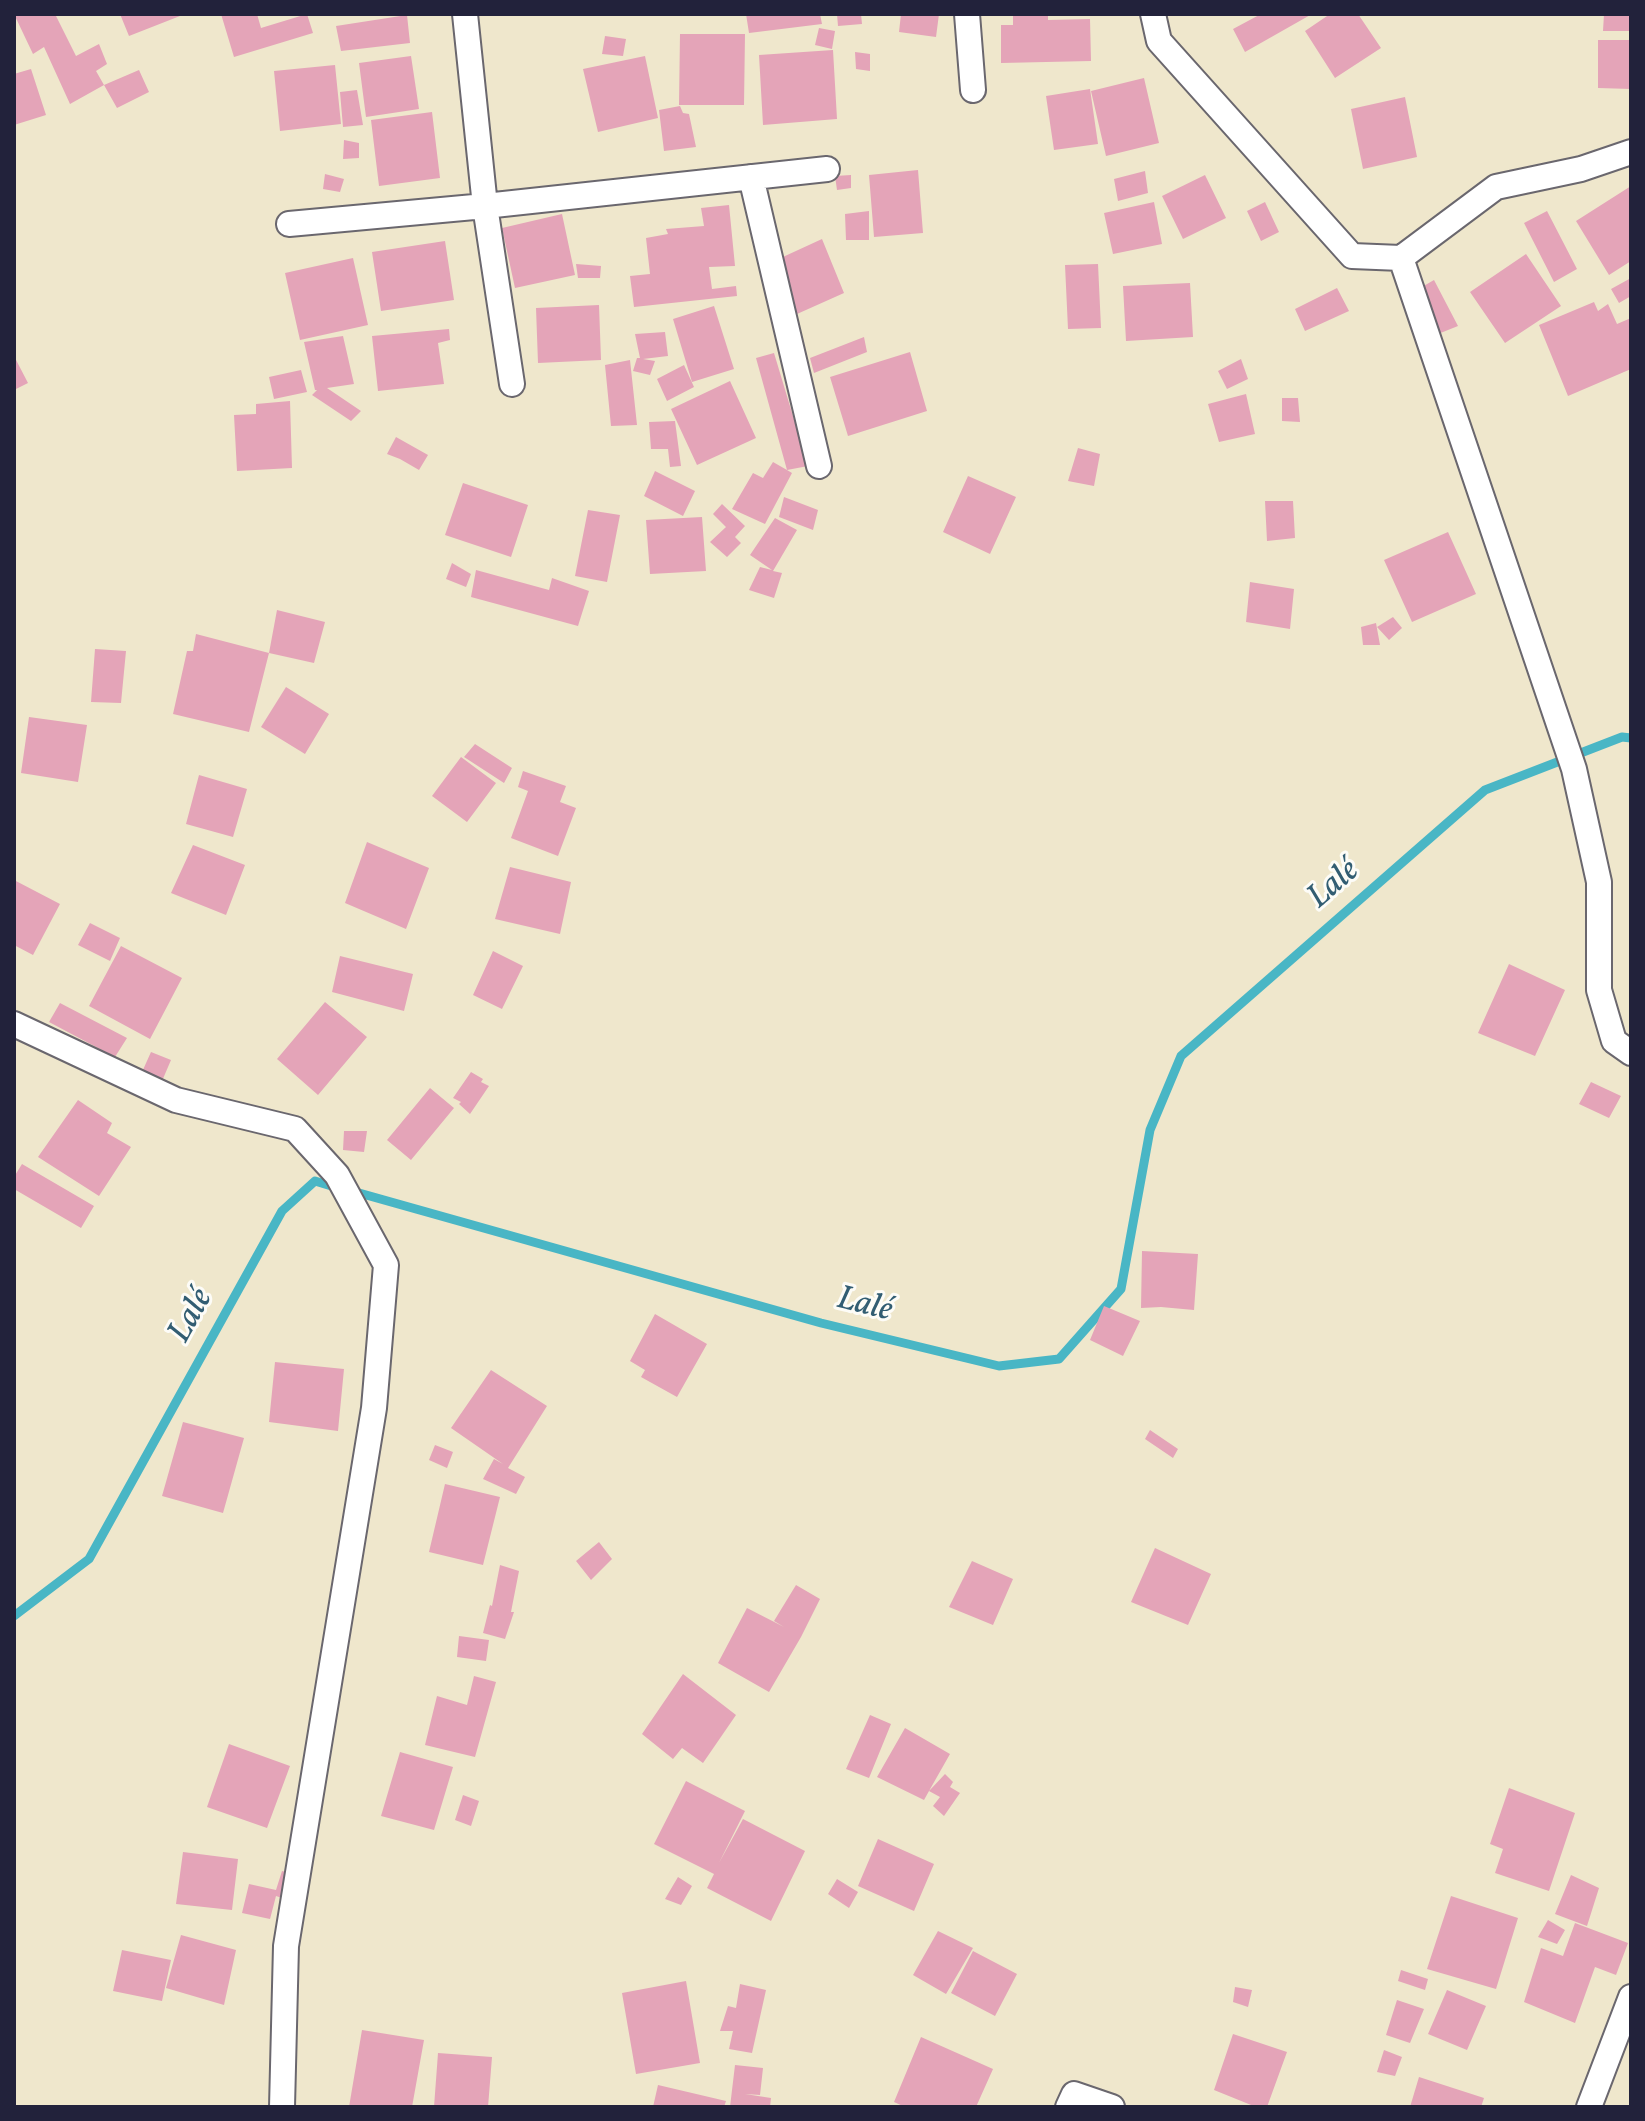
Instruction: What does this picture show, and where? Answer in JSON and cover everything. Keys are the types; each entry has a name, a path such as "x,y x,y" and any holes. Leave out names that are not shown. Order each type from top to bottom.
{"street":[{"path":"465,14 485,206 512,384"},
{"path":"967,14 973,90"},
{"path":"1153,14 1159,41 1352,256 1401,258 1496,187 1581,169 1631,152"},
{"path":"289,224 827,169"},
{"path":"751,177 819,466"},
{"path":"1401,258 1574,769 1599,882 1599,990 1614,1041 1631,1053"},
{"path":"14,1024 176,1100 295,1129 337,1175 386,1265 374,1408 286,1946 282,2107"},
{"path":"1589,2107 1631,1997"},
{"path":"1068,2107 1074,2094 1112,2107"}],"building":[{"path":"14,14 55,14 76,56 99,44 107,64 96,71 104,85 70,104 44,47 33,54"},
{"path":"120,14 179,14 180,16 129,36"},
{"path":"221,14 257,14 261,28 307,14 313,33 234,57"},
{"path":"746,14 820,14 822,24 749,33"},
{"path":"837,14 861,14 862,24 838,26"},
{"path":"901,14 939,14 936,37 899,32"},
{"path":"1013,14 1048,14 1048,20 1090,19 1091,61 1001,63 1001,25 1013,25"},
{"path":"1261,14 1312,14 1245,52 1233,29"},
{"path":"1330,14 1358,14 1381,48 1335,78 1305,31"},
{"path":"1604,14 1631,14 1631,31 1603,31"},
{"path":"407,15 410,43 341,51 336,26"},
{"path":"819,28 835,31 832,49 815,45"},
{"path":"680,34 745,34 744,105 679,105"},
{"path":"605,36 626,39 623,56 602,54"},
{"path":"1598,40 1631,40 1631,89 1598,88"},
{"path":"833,50 837,119 763,125 759,55"},
{"path":"855,52 870,54 870,71 856,69"},
{"path":"411,56 419,109 366,117 359,63"},
{"path":"645,56 658,118 598,132 583,69"},
{"path":"335,65 341,124 280,131 274,71"},
{"path":"31,69 46,115 14,125 14,74"},
{"path":"139,70 149,92 117,108 104,85"},
{"path":"1144,78 1159,143 1106,156 1091,91"},
{"path":"1090,89 1098,144 1054,150 1046,96"},
{"path":"357,90 363,125 343,127 340,92"},
{"path":"1405,97 1417,157 1363,169 1351,109"},
{"path":"680,106 683,113 689,114 696,147 664,151 659,110"},
{"path":"432,112 440,178 379,186 371,120"},
{"path":"344,140 359,143 359,158 343,159"},
{"path":"918,170 923,233 874,237 869,175"},
{"path":"1145,171 1148,193 1118,201 1114,179"},
{"path":"325,174 344,179 340,192 323,189"},
{"path":"851,175 851,188 837,190 835,176"},
{"path":"1205,175 1226,218 1183,239 1162,196"},
{"path":"1631,186 1631,261 1609,275 1576,221"},
{"path":"1154,202 1162,244 1113,254 1104,213"},
{"path":"1265,202 1279,232 1261,241 1247,211"},
{"path":"729,205 735,266 709,267 712,289 736,286 737,296 634,307 630,276 650,274 646,238 668,234 666,229 704,226 701,208"},
{"path":"869,211 869,240 846,240 845,214"},
{"path":"1547,211 1577,269 1554,282 1524,223"},
{"path":"562,214 575,275 515,288 502,228"},
{"path":"822,239 844,293 797,314 772,262"},
{"path":"445,241 454,300 381,311 372,252"},
{"path":"1526,254 1561,306 1505,343 1470,292"},
{"path":"353,258 368,325 300,340 285,273"},
{"path":"576,264 601,266 600,278 578,278"},
{"path":"1098,264 1101,328 1068,329 1065,265"},
{"path":"1631,278 1631,296 1619,303 1611,289"},
{"path":"1434,280 1458,326 1438,334 1415,291"},
{"path":"1190,283 1193,337 1126,341 1123,286"},
{"path":"1337,288 1349,311 1305,331 1295,309"},
{"path":"1594,302 1598,311 1608,304 1617,324 1631,318 1631,369 1568,396 1539,325"},
{"path":"599,305 601,360 538,363 536,308"},
{"path":"714,306 734,369 692,382 673,319"},
{"path":"449,329 450,340 438,343 444,384 378,391 372,336"},
{"path":"665,332 668,356 643,359 655,361 650,375 633,371 637,358 640,358 635,334"},
{"path":"343,336 354,384 327,388 361,411 351,421 312,395 317,390 304,342"},
{"path":"864,337 867,352 814,373 810,358"},
{"path":"910,352 927,411 848,436 830,377"},
{"path":"774,353 808,466 787,470 756,358"},
{"path":"14,356 28,383 14,390"},
{"path":"1241,359 1248,379 1227,389 1218,371"},
{"path":"630,360 637,425 611,426 605,365"},
{"path":"684,365 694,387 667,401 657,379"},
{"path":"301,370 307,392 274,399 269,377"},
{"path":"730,381 756,438 697,465 671,409"},
{"path":"1246,394 1255,434 1219,442 1208,404"},
{"path":"1282,398 1298,398 1300,422 1282,421"},
{"path":"290,401 292,468 237,471 234,415 256,414 256,404"},
{"path":"675,421 681,466 670,467 668,449 651,449 649,422"},
{"path":"396,437 428,455 419,470 387,454"},
{"path":"1078,448 1100,454 1094,486 1068,481"},
{"path":"773,462 792,473 765,524 732,509 753,473 763,478"},
{"path":"655,471 695,491 683,516 644,496"},
{"path":"968,476 1016,497 990,554 943,532"},
{"path":"463,483 528,505 511,557 445,535"},
{"path":"784,497 818,510 813,530 779,517"},
{"path":"1265,501 1293,501 1295,538 1267,541"},
{"path":"722,504 745,526 735,537 741,543 727,557 710,542 726,527 713,514"},
{"path":"588,510 620,515 607,582 575,576"},
{"path":"702,517 706,571 650,574 646,520"},
{"path":"775,518 797,530 773,571 782,573 774,598 749,590 760,567 772,570 750,555"},
{"path":"1448,532 1476,594 1412,622 1384,560"},
{"path":"452,563 471,574 466,587 446,579"},
{"path":"476,570 549,590 552,578 589,591 578,626 471,597"},
{"path":"1250,582 1294,589 1290,629 1246,622"},
{"path":"277,610 325,622 314,663 269,653"},
{"path":"1393,617 1402,628 1389,640 1377,627"},
{"path":"1376,623 1380,645 1363,645 1361,627"},
{"path":"196,634 269,653 249,732 173,714 187,651 193,651"},
{"path":"95,649 126,651 121,703 91,702"},
{"path":"286,687 329,714 305,754 261,727"},
{"path":"29,717 87,725 78,782 21,773"},
{"path":"475,744 512,768 504,783 464,757"},
{"path":"461,757 496,783 467,822 432,796"},
{"path":"523,771 566,786 560,802 576,808 558,856 511,838 528,791 518,787"},
{"path":"199,775 247,789 233,837 186,824"},
{"path":"367,842 429,868 406,929 345,903"},
{"path":"193,845 245,865 226,915 171,893"},
{"path":"510,867 571,882 560,934 495,919"},
{"path":"14,880 60,904 33,955 14,945"},
{"path":"90,923 120,938 110,961 78,945"},
{"path":"121,946 182,978 150,1039 89,1006"},
{"path":"493,951 523,966 502,1009 473,995"},
{"path":"340,956 413,974 404,1011 332,992"},
{"path":"1509,964 1565,990 1535,1056 1478,1033"},
{"path":"325,1002 367,1037 318,1095 277,1059"},
{"path":"60,1003 127,1038 115,1057 49,1022"},
{"path":"151,1052 171,1060 162,1081 142,1072"},
{"path":"471,1072 489,1086 470,1114 459,1104 461,1102 453,1098"},
{"path":"1591,1082 1621,1096 1609,1118 1579,1104"},
{"path":"430,1088 454,1108 411,1160 387,1140"},
{"path":"78,1100 112,1123 107,1133 131,1147 99,1196 38,1157"},
{"path":"344,1131 367,1131 364,1152 343,1150"},
{"path":"22,1164 94,1206 81,1228 14,1189 14,1177"},
{"path":"1142,1251 1198,1254 1194,1310 1141,1308"},
{"path":"1104,1306 1140,1321 1123,1356 1090,1340"},
{"path":"655,1314 707,1344 677,1397 641,1377 645,1370 630,1361"},
{"path":"275,1362 344,1369 338,1431 269,1422"},
{"path":"491,1370 547,1406 508,1468 525,1477 516,1494 483,1479 494,1459 503,1464 451,1428"},
{"path":"183,1422 244,1438 223,1513 162,1496"},
{"path":"1150,1430 1178,1449 1173,1458 1145,1439"},
{"path":"435,1445 453,1452 447,1468 429,1460"},
{"path":"445,1484 500,1497 483,1565 429,1552"},
{"path":"599,1542 612,1559 591,1580 576,1561"},
{"path":"1155,1548 1211,1574 1188,1625 1131,1602"},
{"path":"972,1561 1013,1579 993,1625 949,1607"},
{"path":"500,1565 519,1571 511,1612 514,1612 505,1639 483,1633"},
{"path":"796,1585 820,1599 769,1692 718,1663 747,1608 784,1627 774,1621"},
{"path":"459,1636 489,1640 486,1661 457,1657"},
{"path":"683,1674 736,1715 703,1763 682,1748 673,1759 642,1734"},
{"path":"474,1676 496,1682 475,1757 425,1745 437,1696 467,1705"},
{"path":"870,1715 891,1724 869,1778 846,1769"},
{"path":"905,1728 950,1754 924,1800 877,1777"},
{"path":"229,1744 290,1766 267,1828 207,1807"},
{"path":"400,1752 453,1767 434,1830 381,1816"},
{"path":"945,1774 953,1782 950,1787 960,1793 944,1816 933,1806 940,1797 929,1791"},
{"path":"686,1781 745,1811 719,1863 743,1819 805,1851 771,1921 707,1888 714,1874 654,1844"},
{"path":"1509,1788 1575,1813 1549,1891 1495,1873 1503,1849 1490,1844"},
{"path":"463,1795 479,1801 471,1826 455,1820"},
{"path":"878,1839 934,1864 914,1911 858,1886"},
{"path":"183,1852 238,1859 232,1910 176,1904"},
{"path":"282,1871 290,1873 285,1899 276,1896 270,1919 242,1913 249,1884 276,1890"},
{"path":"1571,1875 1599,1888 1587,1926 1555,1914"},
{"path":"678,1877 692,1886 681,1905 665,1899"},
{"path":"837,1879 858,1892 849,1908 828,1894"},
{"path":"1451,1896 1518,1918 1496,1989 1427,1969"},
{"path":"1548,1920 1565,1930 1557,1944 1538,1937"},
{"path":"1575,1923 1628,1943 1616,1975 1595,1967 1575,2023 1524,2002 1541,1948 1563,1956"},
{"path":"938,1931 973,1948 946,1994 913,1975"},
{"path":"181,1935 236,1950 224,2005 166,1988"},
{"path":"122,1950 171,1960 162,2001 113,1991"},
{"path":"973,1951 1017,1974 995,2016 951,1993"},
{"path":"1401,1970 1428,1979 1425,1990 1398,1981"},
{"path":"686,1981 700,2063 636,2074 622,1993"},
{"path":"740,1984 766,1990 752,2053 729,2049 733,2031 720,2031 728,2006 736,2008"},
{"path":"1235,1987 1252,1990 1248,2007 1233,2002"},
{"path":"1447,1990 1486,2006 1467,2050 1428,2034"},
{"path":"1397,2000 1424,2009 1410,2043 1386,2035"},
{"path":"362,2030 424,2040 412,2107 349,2107"},
{"path":"1233,2034 1287,2052 1267,2107 1256,2107 1214,2090"},
{"path":"921,2037 993,2069 976,2107 905,2107 894,2102"},
{"path":"1384,2050 1402,2057 1395,2076 1377,2072"},
{"path":"438,2053 492,2057 488,2107 434,2107"},
{"path":"735,2065 763,2068 760,2095 745,2094 771,2098 770,2107 730,2107"},
{"path":"1419,2077 1484,2098 1481,2107 1410,2107"},
{"path":"658,2085 726,2101 724,2107 653,2107"}],"waterway":[{"name":"Lalé","path":"352,1191 821,1323 999,1366 1059,1359 1121,1289 1150,1130 1181,1056 1485,790 1622,737 1631,738"},
{"name":"Lalé","path":"14,1616 89,1559 282,1211 315,1181 338,1188"}]}
